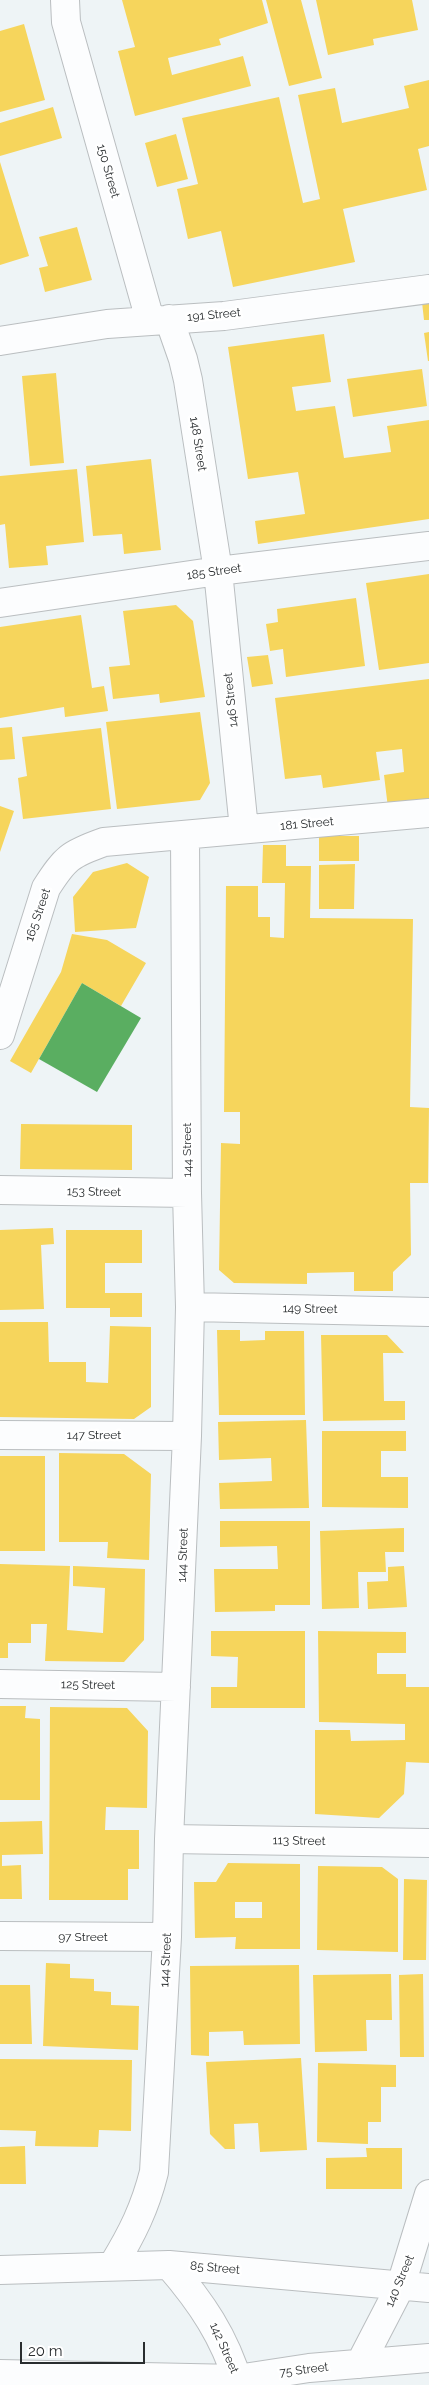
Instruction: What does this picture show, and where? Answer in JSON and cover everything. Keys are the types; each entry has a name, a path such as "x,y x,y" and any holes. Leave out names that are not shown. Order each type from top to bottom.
{"street":[{"name":"150 Street","path":"51,0 66,11 160,319"},
{"name":"191 Street","path":"0,341 160,319 224,316 429,288"},
{"name":"148 Street","path":"160,319 184,359 218,571"},
{"name":"185 Street","path":"0,603 218,571 429,546"},
{"name":"146 Street","path":"218,571 244,830"},
{"name":"181 Street","path":"185,835 429,813"},
{"name":"165 Street","path":"0,1035 46,888 59,868 76,852 104,842 185,835"},
{"name":"144 Street","path":"113,2265 134,2230 147,2202 154,2172 167,1937 169,1838 188,1436 190,1307 187,1193 185,835"},
{"name":"153 Street","path":"0,1190 187,1193"},
{"name":"149 Street","path":"190,1307 429,1312"},
{"name":"147 Street","path":"0,1435 188,1436"},
{"name":"125 Street","path":"0,1684 176,1687"},
{"name":"113 Street","path":"169,1838 429,1843"},
{"name":"97 Street","path":"0,1936 167,1937"},
{"name":"140 Street","path":"360,2364 400,2285 429,2194"},
{"name":"85 Street","path":"0,2270 113,2265 169,2265 429,2288"},
{"name":"142 Street","path":"169,2265 213,2321 238,2382"},
{"name":"75 Street","path":"0,2374 238,2382 309,2368 429,2358"}],"building: Homes":[{"path":"122,0 262,0 268,23 219,39 221,45 168,58 172,75 243,56 251,86 135,116 118,51 135,47"},
{"path":"266,0 301,0 322,78 289,86"},
{"path":"316,0 412,0 418,30 373,39 374,45 328,55"},
{"path":"24,24 45,100 0,112 0,31"},
{"path":"429,80 429,146 418,149 427,190 343,209 355,262 233,287 221,231 188,239 177,189 198,184 182,118 279,97 303,203 320,199 298,95 335,88 342,123 409,108 404,86"},
{"path":"53,107 62,138 0,156 0,123"},
{"path":"176,134 188,179 157,187 145,143"},
{"path":"0,162 29,256 0,265"},
{"path":"77,227 92,280 45,292 39,268 48,266 39,237"},
{"path":"429,301 429,320 424,320 422,302"},
{"path":"429,332 429,361 428,361 424,333"},
{"path":"324,334 331,382 292,387 296,411 335,406 344,458 391,452 387,426 429,420 429,519 258,544 255,521 305,514 298,472 248,479 228,347"},
{"path":"422,369 427,406 353,417 347,379"},
{"path":"56,373 64,463 30,466 22,376"},
{"path":"151,459 161,550 124,554 122,534 93,536 86,466"},
{"path":"77,469 84,542 46,546 48,565 9,568 5,524 0,525 0,476"},
{"path":"429,574 429,663 379,670 366,583"},
{"path":"356,598 365,666 286,677 283,649 270,651 266,624 278,622 277,609"},
{"path":"176,605 193,621 205,697 160,703 159,694 113,699 109,667 130,665 123,611"},
{"path":"81,615 92,688 104,686 108,711 65,717 64,707 0,718 0,627"},
{"path":"268,655 273,684 252,687 247,657"},
{"path":"429,679 429,803 388,808 384,775 404,772 402,749 376,752 380,780 323,788 321,775 285,779 275,698"},
{"path":"200,712 210,783 200,800 117,809 106,722"},
{"path":"12,727 15,759 0,760 0,728"},
{"path":"101,728 111,809 23,819 18,778 27,776 22,737"},
{"path":"0,806 14,811 0,852"},
{"path":"319,836 359,836 359,861 319,861"},
{"path":"263,845 286,845 286,866 311,866 310,918 413,919 410,1107 429,1108 428,1183 410,1183 411,1255 393,1272 393,1291 354,1291 354,1272 307,1273 307,1284 234,1283 219,1270 221,1143 240,1144 240,1112 224,1112 226,886 258,886 258,917 270,917 270,937 284,938 285,883 262,883"},
{"path":"127,863 149,877 136,928 75,932 73,897 93,872"},
{"path":"355,864 354,909 319,909 319,865"},
{"path":"72,934 107,940 146,963 121,1006 82,983 31,1073 10,1061 61,972"},
{"path":"21,1124 132,1125 132,1170 20,1169"},
{"path":"53,1228 54,1244 41,1245 44,1309 0,1310 0,1230"},
{"path":"66,1230 142,1230 142,1263 105,1263 105,1293 142,1293 142,1317 110,1317 110,1308 66,1308"},
{"path":"0,1322 48,1322 49,1362 86,1362 86,1382 108,1383 110,1326 151,1327 151,1407 134,1419 0,1417"},
{"path":"217,1330 240,1330 240,1341 265,1340 265,1331 304,1331 305,1415 219,1415"},
{"path":"321,1335 387,1335 404,1353 383,1353 384,1401 405,1401 405,1420 323,1421"},
{"path":"306,1420 309,1508 220,1509 219,1483 272,1481 271,1458 219,1460 218,1422"},
{"path":"322,1431 406,1431 406,1451 381,1451 381,1477 408,1477 408,1508 322,1507"},
{"path":"59,1453 124,1454 151,1474 149,1560 107,1558 108,1542 59,1542"},
{"path":"0,1456 45,1456 45,1551 0,1551"},
{"path":"220,1521 310,1521 310,1605 275,1605 275,1611 215,1612 214,1569 278,1569 277,1546 220,1547"},
{"path":"404,1528 404,1552 385,1552 386,1572 358,1572 359,1608 322,1609 320,1531"},
{"path":"0,1564 70,1566 67,1630 103,1633 105,1588 73,1586 73,1566 145,1569 144,1640 124,1662 45,1661 47,1624 31,1624 31,1643 8,1643 8,1658 0,1658"},
{"path":"404,1566 407,1607 368,1609 367,1582 388,1581 388,1567"},
{"path":"211,1631 305,1631 305,1708 211,1708 211,1687 237,1687 238,1657 211,1656"},
{"path":"318,1631 406,1632 406,1653 377,1653 377,1674 406,1674 406,1687 429,1687 429,1763 406,1762 404,1794 379,1818 315,1814 315,1730 350,1730 351,1741 405,1740 405,1724 319,1722"},
{"path":"0,1706 26,1706 25,1718 40,1719 40,1800 0,1800"},
{"path":"50,1707 127,1708 148,1731 147,1808 106,1807 105,1830 139,1830 139,1869 128,1869 128,1900 49,1900"},
{"path":"42,1821 43,1854 2,1855 2,1866 21,1865 22,1899 0,1899 0,1822"},
{"path":"228,1863 300,1864 300,1949 235,1949 236,1937 195,1938 194,1882 216,1882","holes":["235,1902 262,1902 262,1918 235,1918"]},
{"path":"318,1866 382,1867 398,1879 398,1952 317,1950"},
{"path":"404,1879 427,1880 426,1960 403,1960"},
{"path":"46,1963 70,1964 70,1978 94,1979 94,1991 111,1992 111,2005 139,2006 138,2050 43,2046"},
{"path":"299,1965 300,2044 244,2045 243,2031 209,2032 209,2056 191,2055 190,1966"},
{"path":"391,1974 392,2020 366,2020 367,2051 315,2052 313,1975"},
{"path":"423,1974 424,2057 400,2057 399,1975"},
{"path":"0,1985 30,1985 32,2044 0,2044"},
{"path":"301,2058 307,2150 260,2152 258,2123 234,2124 235,2149 225,2149 210,2134 206,2062"},
{"path":"0,2059 132,2060 131,2131 99,2130 98,2147 35,2146 36,2131 0,2130"},
{"path":"318,2063 396,2065 396,2087 381,2087 381,2122 368,2122 368,2144 317,2142"},
{"path":"25,2146 26,2184 0,2184 0,2147"},
{"path":"366,2148 402,2148 402,2189 326,2189 326,2158 367,2157"}],"building: Public":[{"path":"82,983 141,1018 97,1092 39,1059"}]}
